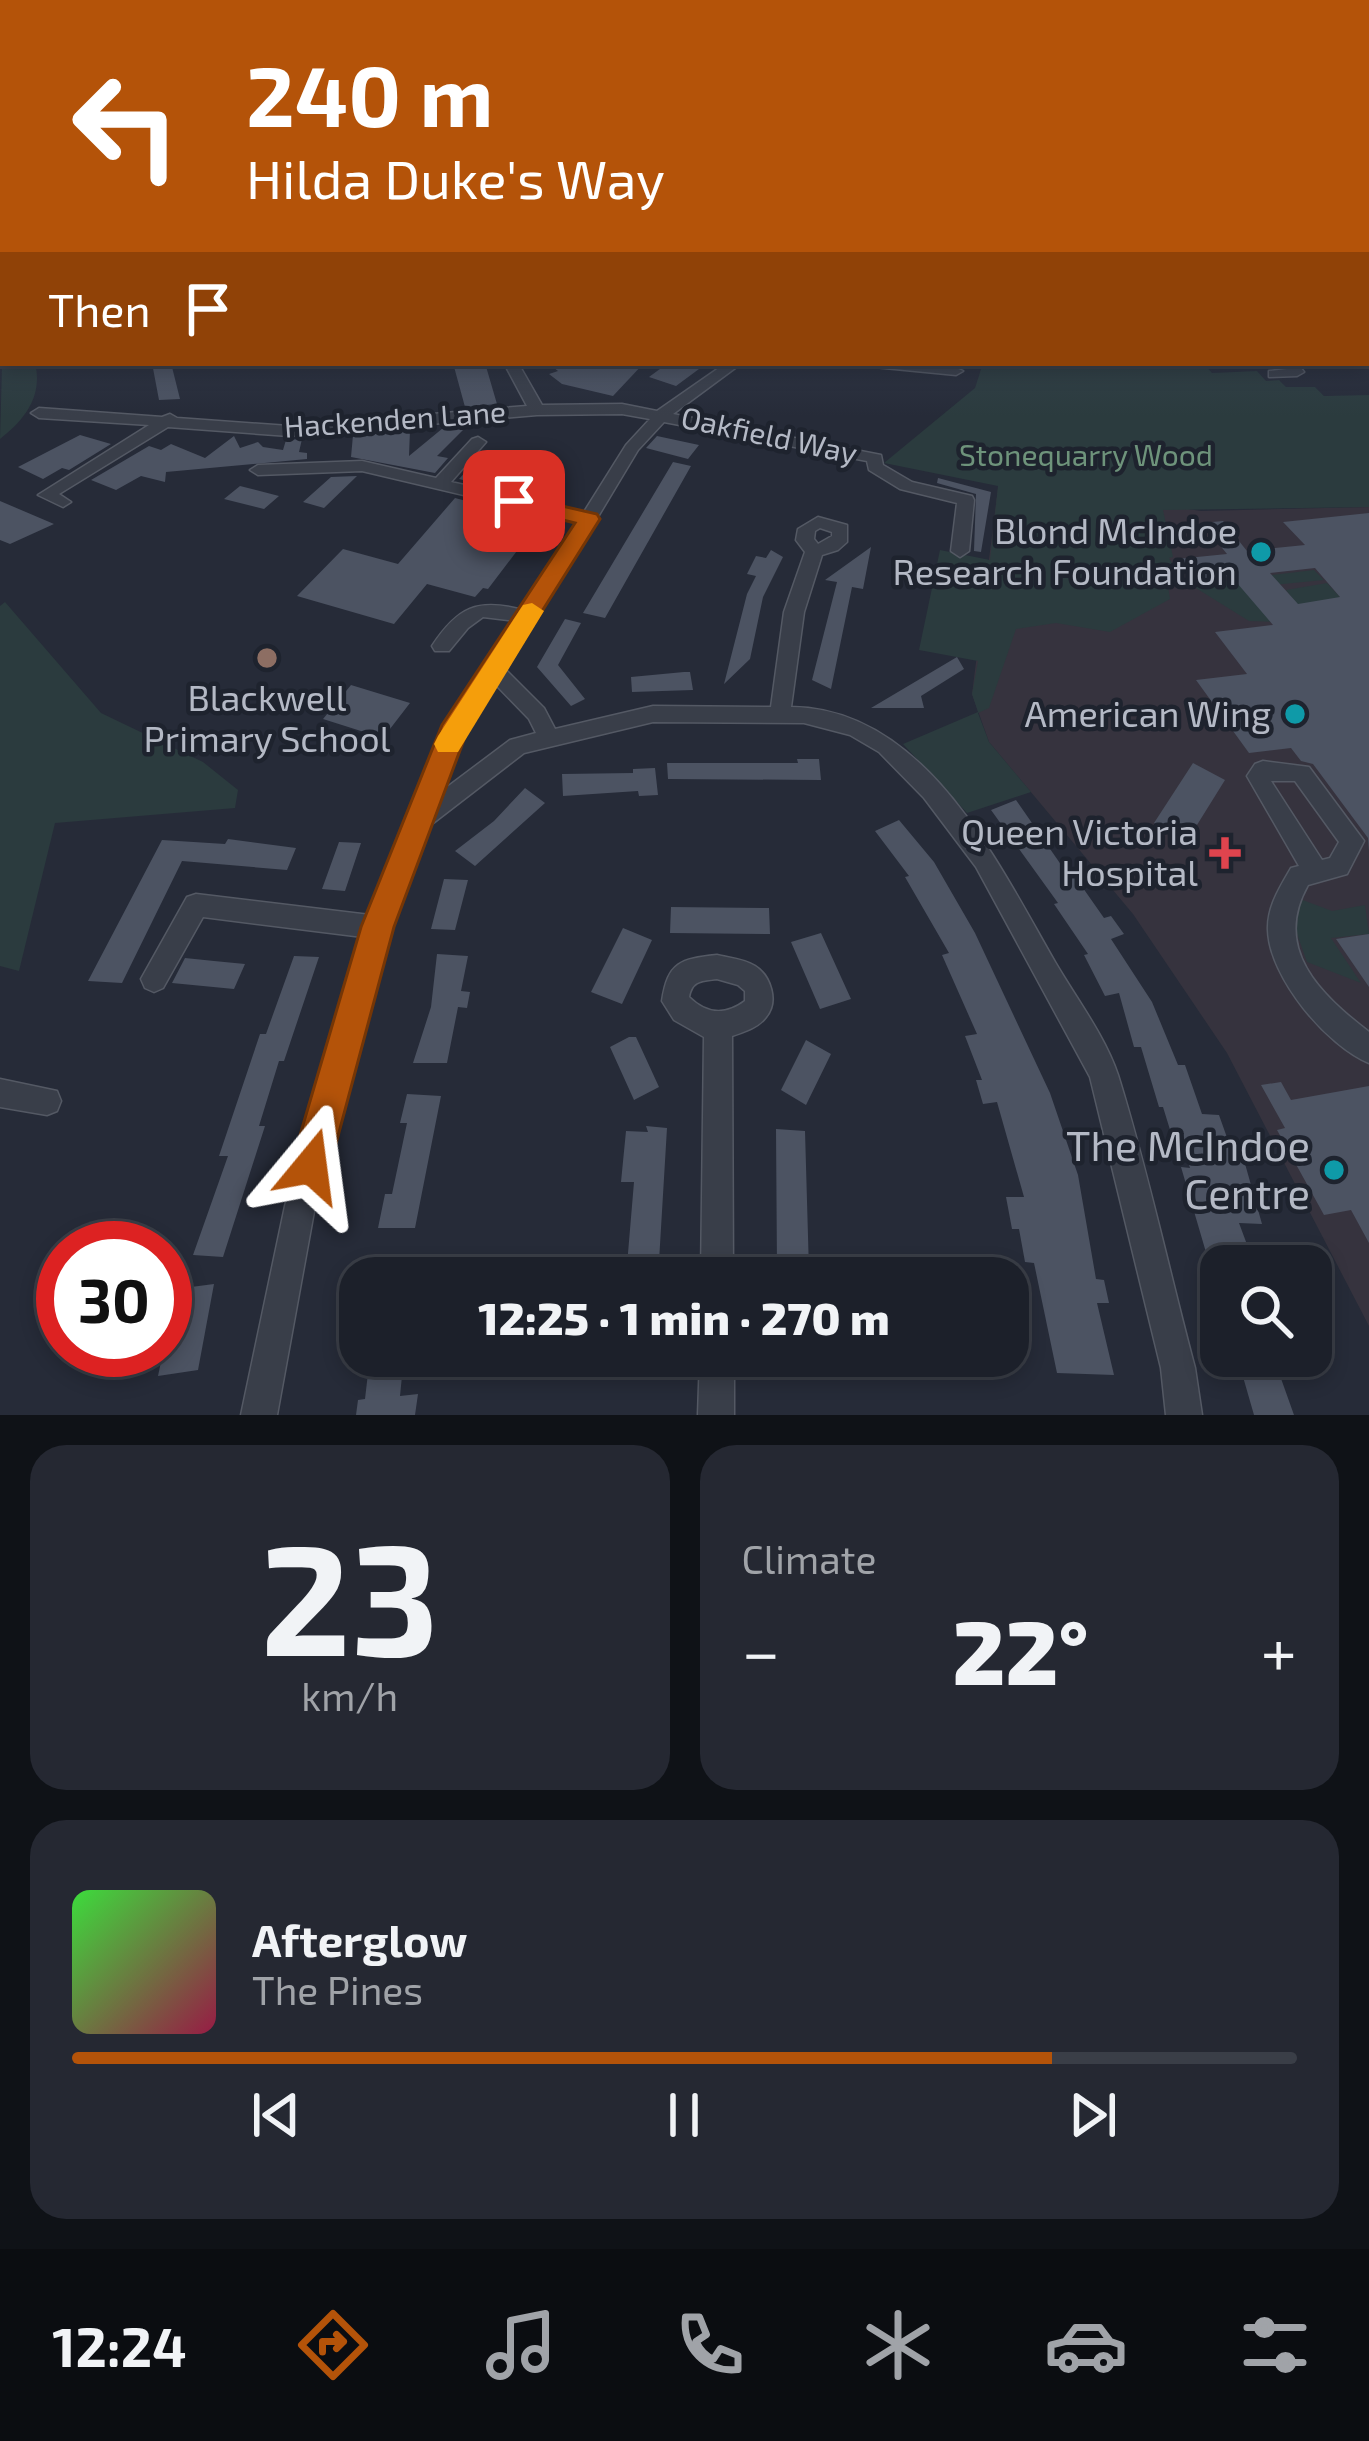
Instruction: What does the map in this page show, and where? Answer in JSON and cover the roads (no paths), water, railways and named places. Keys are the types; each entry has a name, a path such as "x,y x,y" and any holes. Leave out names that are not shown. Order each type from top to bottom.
{"street":[{"path":"513,366 538,410"},
{"path":"259,1415 300,1206 377,927 456,725 495,671 632,448 663,414 730,366"},
{"path":"905,366 956,371"},
{"path":"1274,374 1298,372 1293,366"},
{"name":"Hackenden Lane","path":"39,413 308,430 538,410 622,409 663,414"},
{"name":"Oakfield Way","path":"663,414 712,428 875,458 875,467 898,482 966,500 960,550"},
{"path":"63,502 46,495 171,419"},
{"path":"440,484 478,442"},
{"path":"258,470 362,466 589,519"},
{"path":"780,714 794,612 814,550"},
{"path":"442,646 477,609 527,618"},
{"path":"495,671 537,714 548,736"},
{"path":"415,824 518,746 653,714 780,714 830,721 887,746 932,791 984,860 1103,1073 1178,1368 1184,1415"},
{"path":"1316,872 1300,876 1281,914 1285,954 1312,996 1369,1049"},
{"path":"154,979 196,905 377,927"},
{"path":"717,1257 718,1027"},
{"path":"0,1094 47,1101"},
{"path":"716,1415 717,1377"}],"place":[{"name":"Blond McIndoe Research Foundation","path":"1261,552"},
{"name":"Blackwell Primary School","path":"267,658"},
{"name":"American Wing","path":"1295,714"},
{"name":"Queen Victoria Hospital","path":"1225,853"},
{"name":"The McIndoe Centre","path":"1334,1170"}],"park label":[{"name":"Stonequarry Wood","path":"1086,456"}]}
